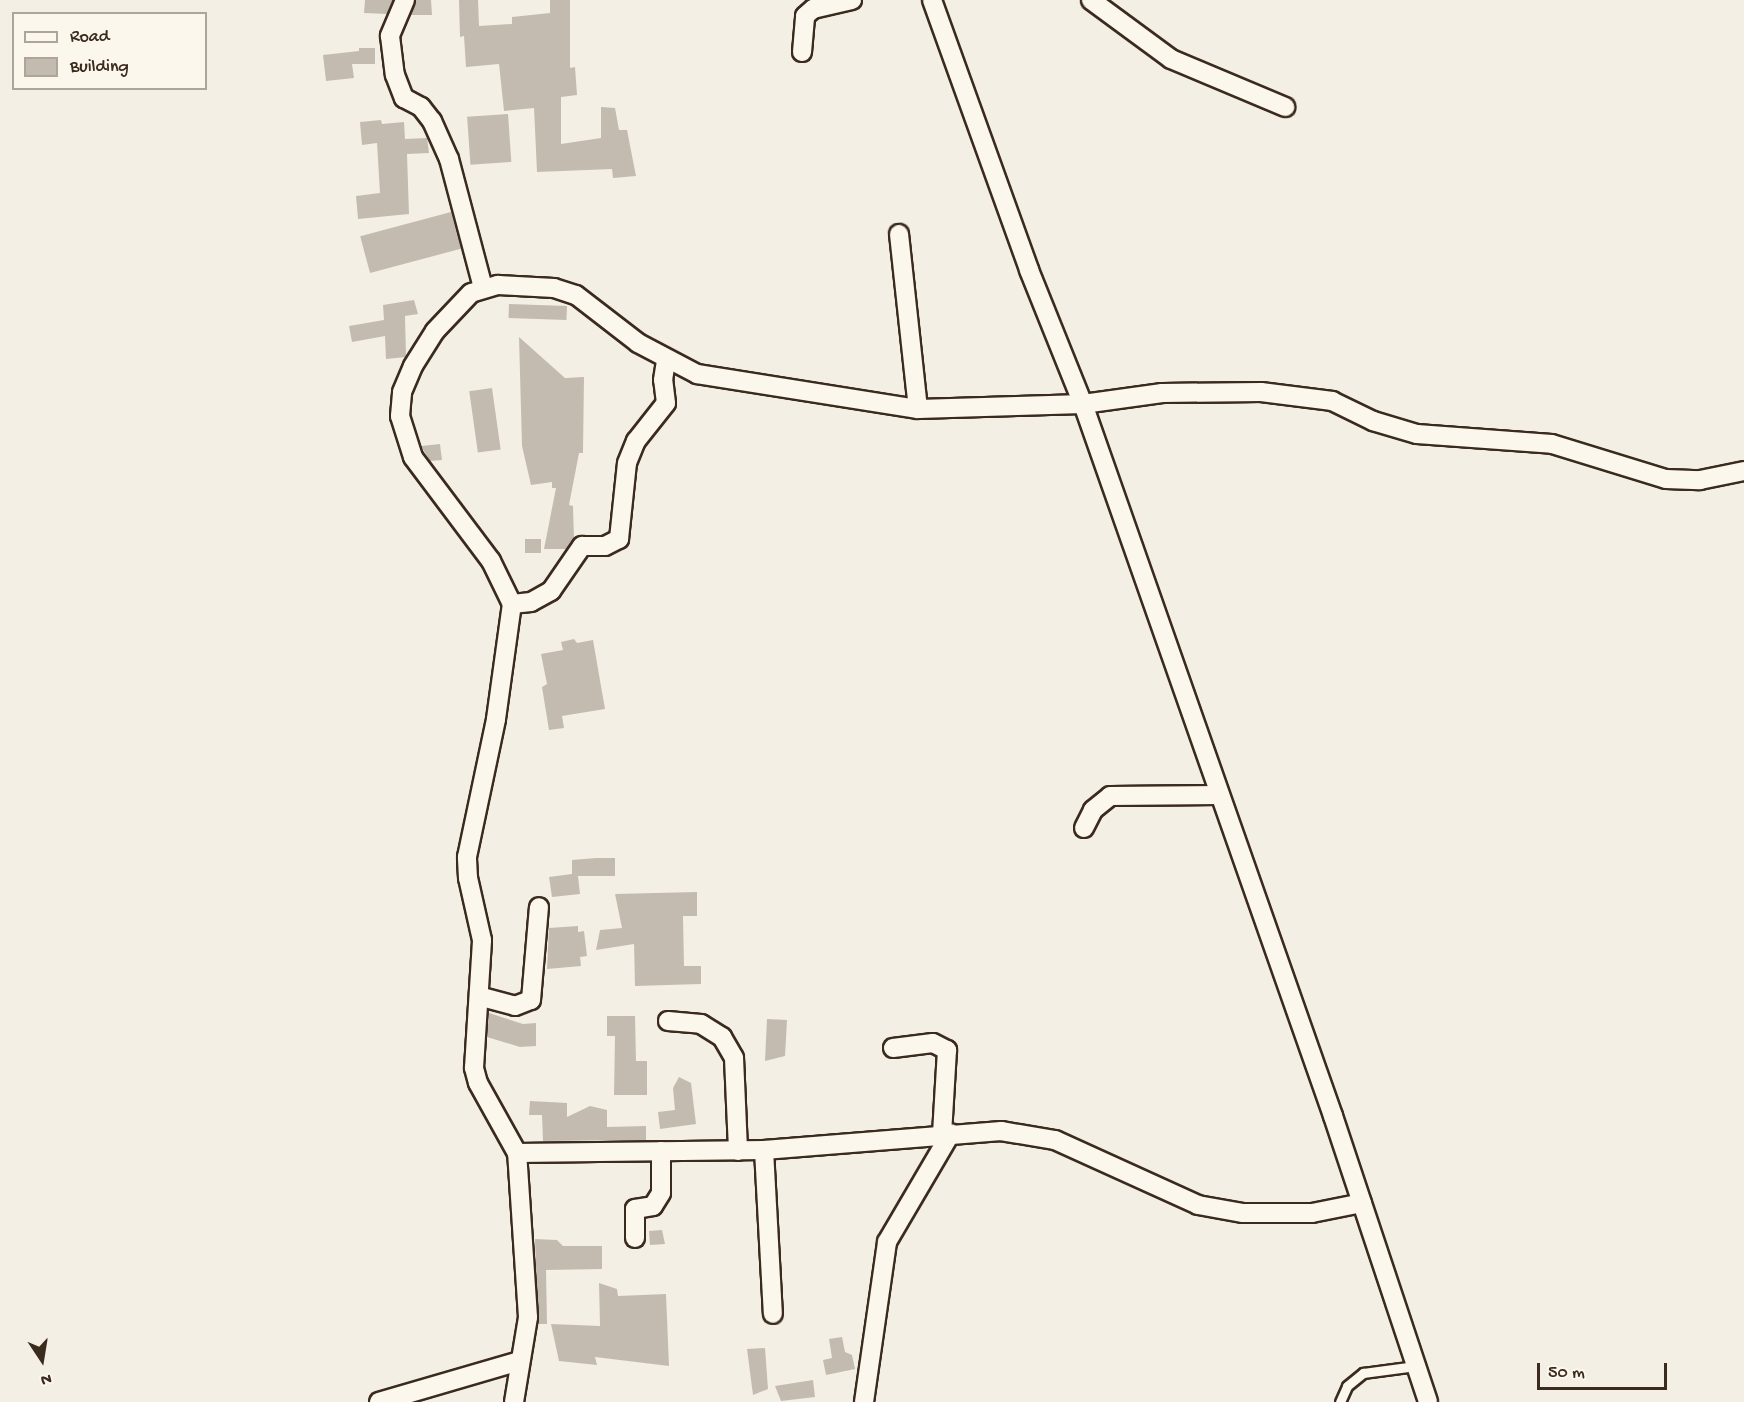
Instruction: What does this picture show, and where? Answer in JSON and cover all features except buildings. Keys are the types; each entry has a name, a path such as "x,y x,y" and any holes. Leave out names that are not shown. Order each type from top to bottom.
{"street":[{"path":"405,0 390,36 395,75 405,98 421,108 432,121 449,159 483,288"},
{"path":"802,52 805,16 813,9 852,0"},
{"path":"932,0 1029,270 1083,404 1362,1203 1428,1402"},
{"path":"1090,0 1171,59 1285,107"},
{"path":"899,234 918,409"},
{"path":"514,1402 519,1361 527,1335 528,1317 517,1154 478,1083 474,1068 482,997 480,918 468,878 467,857 496,719 512,604 486,554 413,458 400,416 402,392 413,366 435,331 471,293 483,288 519,285 576,295 666,360 697,374 738,383 918,409 1083,404 1162,393 1261,392 1332,401 1373,420 1417,434 1552,444 1666,479 1700,480 1744,471"},
{"path":"512,604 531,602 550,591 582,546 605,546 619,539 627,463 636,441 666,403 663,380 666,360"},
{"path":"1084,828 1093,810 1110,795 1219,795"},
{"path":"482,997 515,1006 531,1000 539,907"},
{"path":"668,1021 701,1024 722,1037 734,1058 738,1150"},
{"path":"864,1402 887,1242 947,1133 949,1057 946,1050 933,1043 893,1048"},
{"path":"517,1154 764,1150 947,1133 1001,1131 1055,1140 1198,1205 1243,1213 1312,1213 1362,1203"},
{"path":"764,1150 773,1314"},
{"path":"635,1238 635,1209 653,1206 661,1193 661,1151"},
{"path":"379,1402 519,1361"}],"lane":[{"path":"1340,1402 1347,1386 1363,1373 1416,1366"}]}
